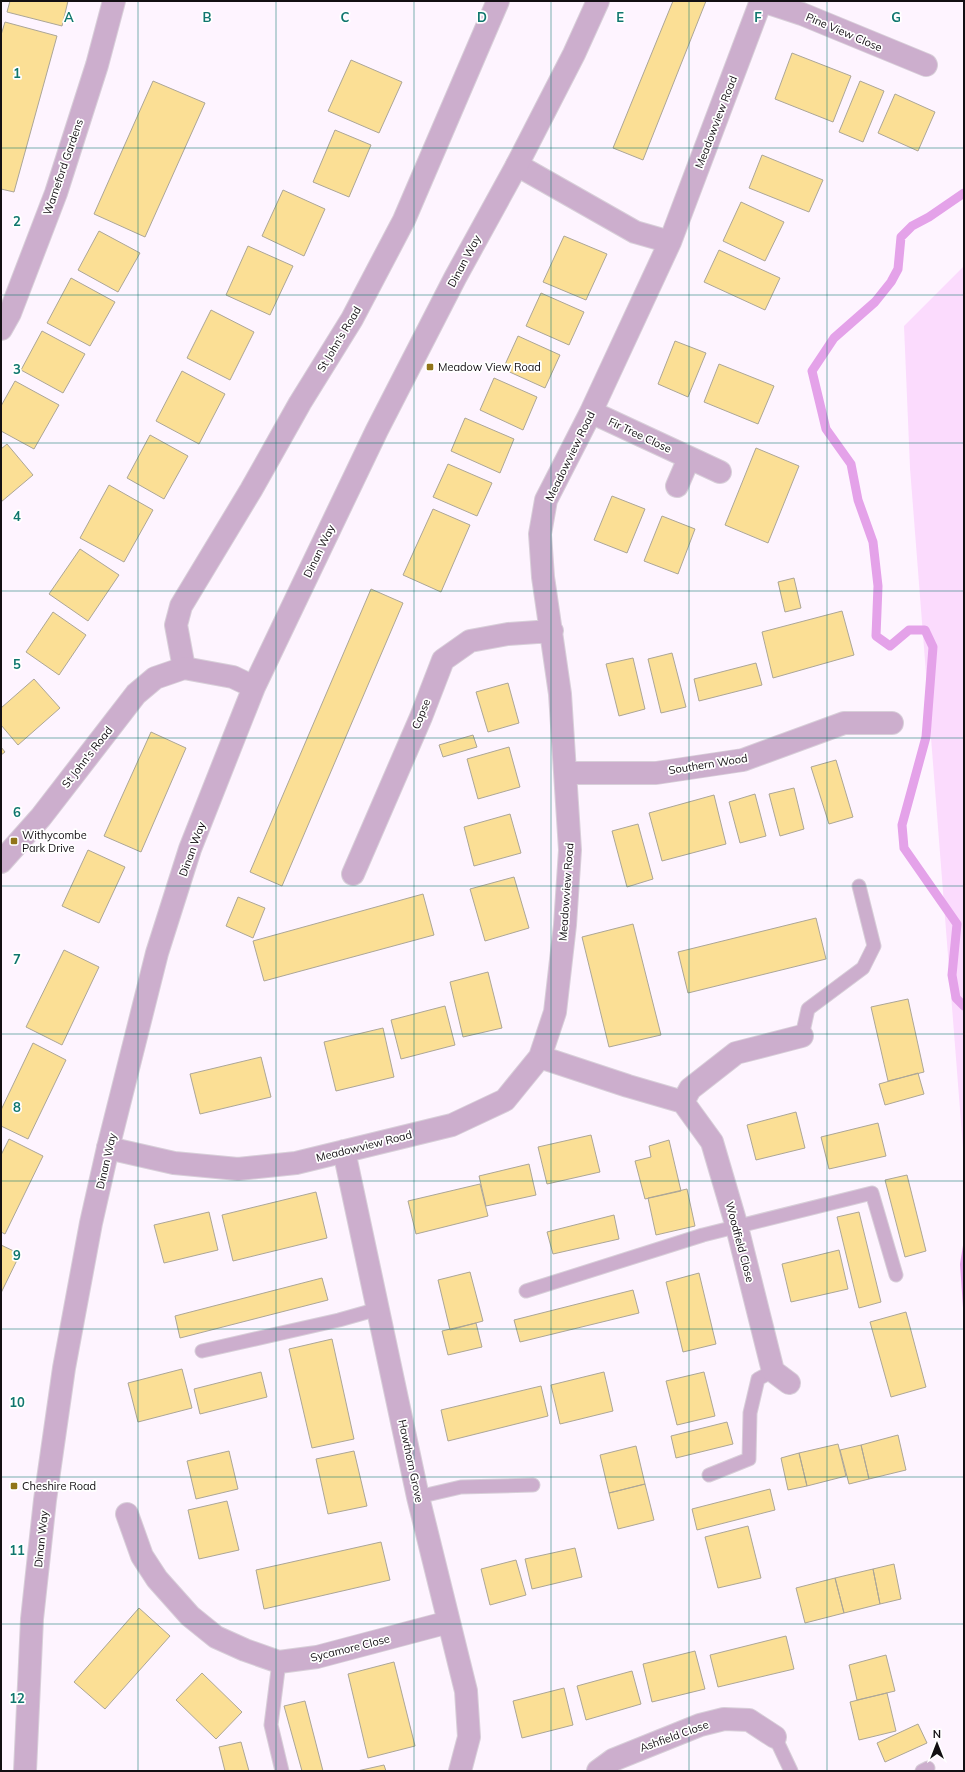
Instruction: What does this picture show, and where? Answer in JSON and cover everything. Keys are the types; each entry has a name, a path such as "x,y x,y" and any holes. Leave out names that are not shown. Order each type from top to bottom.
{"street":[{"name":"Warneford Gardens","path":"1,329 10,313 56,193 97,66 114,1"},
{"name":"St John's Road","path":"184,668 176,625 181,606 300,403 352,319 404,220 498,1"},
{"name":"Dinan Way","path":"25,1771 32,1619 45,1500 64,1368 91,1223 108,1148 157,953 190,849 254,687 377,430 455,278 517,165 574,54 598,1"},
{"name":"Pine View Close","path":"762,1 802,14 926,64"},
{"name":"Meadowview Road","path":"108,1148 174,1163 238,1169 296,1163 452,1125 505,1100 540,1057 554,1012 564,925 570,850 560,694 543,577 540,534 546,500 591,412 670,242 762,1"},
{"path":"517,165 635,232 670,242"},
{"name":"Fir Tree Close","path":"591,412 720,472"},
{"path":"677,486 689,458"},
{"name":"Copse","path":"353,874 421,717 443,660 470,641 508,634 552,631"},
{"name":"St John's Road","path":"1,862 41,817 136,694 155,678 184,668 233,677 254,687"},
{"name":"Southern Wood","path":"566,773 656,773 743,760 844,723 892,723"},
{"path":"540,1057 628,1086 683,1102 690,1089 736,1053 802,1036"},
{"name":"Woodfield Close","path":"683,1102 712,1142 781,1377"},
{"name":"Hawthorn Grove","path":"344,1151 418,1497 466,1691 469,1737 460,1771"},
{"name":"Sycamore Close","path":"127,1514 142,1556 157,1578 190,1616 216,1637 245,1650 279,1662 317,1657 449,1622"},
{"name":"Ashfield Close","path":"598,1771 614,1760 700,1725 724,1719 749,1720 775,1737"}],"lane":[{"path":"802,1036 808,1009 863,968 874,946 859,886"},
{"path":"526,1291 703,1235 872,1193 896,1275"},
{"path":"202,1351 339,1320 378,1309"},
{"path":"709,1475 749,1459 750,1413 758,1379 781,1377"},
{"path":"418,1497 461,1487 533,1485"},
{"path":"279,1662 271,1725 282,1771"},
{"path":"775,1737 791,1771"}],"shaded area":[{"path":"964,266 964,1161 910,468 904,326"},
{"path":"964,1239 964,1322 960,1264"}],"building":[{"path":"10,1 68,1 62,26 7,12"},
{"path":"673,1 706,1 643,160 613,148"},
{"path":"5,22 57,36 14,192 1,189 1,35"},
{"path":"792,53 851,76 833,122 775,99"},
{"path":"351,60 402,82 379,133 328,111"},
{"path":"153,81 205,103 145,237 94,214"},
{"path":"860,81 884,91 863,142 839,132"},
{"path":"895,94 935,112 918,151 878,133"},
{"path":"335,130 371,145 349,197 313,182"},
{"path":"762,155 823,180 809,212 749,188"},
{"path":"283,190 325,209 304,256 262,236"},
{"path":"741,202 784,222 765,261 723,241"},
{"path":"99,231 140,253 118,292 78,270"},
{"path":"564,236 607,254 586,300 543,282"},
{"path":"248,246 293,266 270,315 226,295"},
{"path":"719,250 780,278 765,310 704,282"},
{"path":"71,278 115,302 90,346 47,323"},
{"path":"541,293 584,312 569,345 526,326"},
{"path":"211,310 254,332 230,380 187,358"},
{"path":"42,331 85,354 63,393 21,370"},
{"path":"518,336 560,355 545,388 503,369"},
{"path":"675,341 706,353 688,397 658,384"},
{"path":"719,364 774,386 758,424 704,402"},
{"path":"182,371 225,394 199,444 156,421"},
{"path":"494,378 537,397 523,430 480,410"},
{"path":"15,381 59,405 34,449 1,431 1,406"},
{"path":"465,418 514,439 500,473 451,451"},
{"path":"150,435 188,456 164,499 127,478"},
{"path":"7,444 33,475 1,502 1,449"},
{"path":"756,448 799,466 768,543 725,525"},
{"path":"448,464 492,483 477,516 433,497"},
{"path":"109,485 153,510 124,562 80,538"},
{"path":"612,496 645,509 627,553 594,540"},
{"path":"433,509 470,525 441,592 403,575"},
{"path":"662,516 695,529 678,574 644,561"},
{"path":"80,549 119,575 88,621 49,594"},
{"path":"794,578 801,608 785,612 778,582"},
{"path":"371,589 403,603 282,886 250,872"},
{"path":"842,611 854,655 773,678 762,632"},
{"path":"53,612 86,635 59,675 26,652"},
{"path":"672,653 686,707 661,713 648,659"},
{"path":"633,658 645,709 619,716 606,664"},
{"path":"756,663 762,685 699,701 694,679"},
{"path":"34,679 60,708 18,745 1,725 1,708"},
{"path":"508,683 519,723 488,732 476,692"},
{"path":"151,732 186,748 141,852 104,836"},
{"path":"473,735 477,747 443,757 439,745"},
{"path":"1,747 5,752 1,755"},
{"path":"509,747 520,787 478,799 467,759"},
{"path":"836,760 853,817 829,824 811,767"},
{"path":"794,788 804,829 780,836 769,794"},
{"path":"755,794 766,836 740,843 729,802"},
{"path":"714,795 726,844 662,861 649,813"},
{"path":"510,814 521,853 474,866 464,827"},
{"path":"638,824 653,879 627,887 612,831"},
{"path":"88,850 125,867 99,923 62,906"},
{"path":"514,877 529,928 485,941 470,889"},
{"path":"423,894 434,935 264,981 253,941"},
{"path":"238,897 265,908 253,938 226,926"},
{"path":"816,918 826,959 688,993 678,952"},
{"path":"633,924 661,1035 609,1047 582,937"},
{"path":"64,950 99,967 62,1045 26,1027"},
{"path":"488,972 502,1028 463,1037 450,982"},
{"path":"908,999 924,1072 888,1081 871,1007"},
{"path":"445,1006 455,1045 401,1059 391,1020"},
{"path":"383,1028 394,1077 336,1091 324,1042"},
{"path":"33,1043 66,1060 28,1139 1,1126 1,1110"},
{"path":"261,1057 271,1097 200,1114 190,1074"},
{"path":"918,1073 924,1094 885,1105 879,1084"},
{"path":"796,1112 805,1148 756,1160 747,1125"},
{"path":"878,1123 886,1156 829,1169 821,1137"},
{"path":"591,1135 600,1172 547,1184 538,1147"},
{"path":"9,1139 43,1156 5,1234 1,1232 1,1155"},
{"path":"669,1140 681,1191 645,1199 635,1161 651,1157 649,1146"},
{"path":"529,1164 536,1195 486,1206 479,1176"},
{"path":"907,1175 926,1251 905,1257 885,1180"},
{"path":"480,1184 488,1216 416,1234 408,1201"},
{"path":"687,1189 695,1226 656,1235 648,1198"},
{"path":"316,1192 327,1238 233,1261 222,1215"},
{"path":"209,1212 218,1250 164,1263 154,1225"},
{"path":"859,1212 881,1302 859,1308 837,1217"},
{"path":"614,1215 619,1239 553,1254 547,1232"},
{"path":"1,1245 20,1254 1,1293"},
{"path":"839,1250 848,1289 791,1302 782,1264"},
{"path":"470,1272 483,1321 450,1330 438,1280"},
{"path":"699,1273 716,1344 683,1352 666,1282"},
{"path":"322,1278 328,1300 180,1338 175,1316"},
{"path":"633,1290 639,1313 520,1342 514,1320"},
{"path":"906,1312 926,1387 891,1397 870,1322"},
{"path":"476,1323 482,1347 448,1355 442,1331"},
{"path":"332,1339 354,1439 312,1448 289,1349"},
{"path":"182,1369 192,1408 138,1422 128,1383"},
{"path":"261,1372 267,1397 200,1414 194,1389"},
{"path":"604,1372 613,1411 560,1424 551,1385"},
{"path":"704,1372 715,1416 677,1425 666,1381"},
{"path":"541,1386 548,1416 448,1441 441,1410"},
{"path":"727,1422 733,1444 676,1458 671,1436"},
{"path":"898,1435 906,1470 869,1479 861,1445"},
{"path":"838,1444 846,1476 807,1486 799,1453"},
{"path":"861,1445 869,1479 849,1484 840,1450"},
{"path":"636,1446 645,1484 609,1493 600,1455"},
{"path":"229,1451 238,1489 196,1499 187,1461"},
{"path":"354,1451 367,1506 328,1514 316,1459"},
{"path":"799,1453 807,1486 788,1490 781,1458"},
{"path":"645,1484 654,1520 618,1529 609,1493"},
{"path":"770,1489 775,1510 697,1530 692,1509"},
{"path":"227,1501 239,1550 199,1559 188,1510"},
{"path":"748,1526 761,1578 718,1588 705,1537"},
{"path":"381,1542 390,1580 264,1609 256,1570"},
{"path":"575,1548 582,1577 532,1589 525,1559"},
{"path":"516,1560 526,1595 490,1605 481,1569"},
{"path":"894,1564 901,1599 880,1604 873,1569"},
{"path":"873,1569 880,1604 844,1613 835,1578"},
{"path":"835,1578 844,1613 805,1623 796,1588"},
{"path":"139,1608 170,1636 105,1709 74,1682"},
{"path":"786,1636 794,1669 718,1687 710,1655"},
{"path":"695,1651 705,1689 652,1702 643,1664"},
{"path":"886,1655 895,1691 857,1700 849,1665"},
{"path":"394,1662 415,1746 368,1758 348,1674"},
{"path":"632,1671 641,1704 586,1720 577,1686"},
{"path":"202,1673 242,1712 216,1739 176,1700"},
{"path":"564,1688 573,1725 522,1738 513,1701"},
{"path":"887,1693 896,1731 859,1740 850,1702"},
{"path":"305,1701 323,1771 302,1771 284,1706"},
{"path":"918,1724 927,1743 885,1762 877,1743"},
{"path":"241,1742 249,1771 225,1771 219,1747"},
{"path":"384,1765 386,1771 357,1771"}],"waterway":[{"path":"964,193 929,217 912,226 901,237 898,269 891,282 875,302 834,338 812,371 826,429 851,464 858,500 873,542 878,586 876,636 890,646 909,630 925,630 933,647 926,737 902,825 904,848 957,924 952,975 956,998 964,1006"}],"place":[{"name":"Meadow View Road","path":"430,367"},
{"name":"Withycombe Park Drive","path":"14,841"},
{"name":"Cheshire Road","path":"14,1486"}]}
